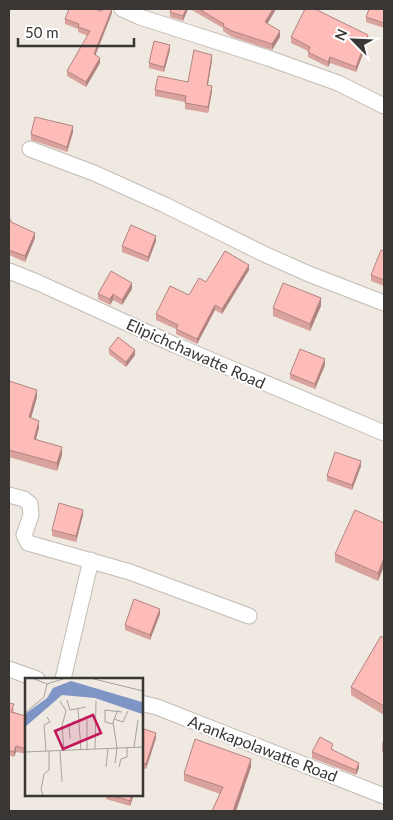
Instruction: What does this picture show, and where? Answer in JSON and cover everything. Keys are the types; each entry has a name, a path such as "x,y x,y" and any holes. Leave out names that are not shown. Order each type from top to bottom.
{"street":[{"path":"122,9 140,17 268,58 338,83 384,106"},
{"path":"30,149 94,173 165,205 264,254 309,274 384,303"},
{"name":"Elipichchawatte Road","path":"9,271 175,345 384,434"},
{"path":"9,495 24,499 30,504 30,515 24,535 28,543 130,572 249,616"},
{"path":"63,678 91,560"},
{"path":"9,669 35,678"},
{"name":"Arankapolawatte Road","path":"142,703 157,707 384,796"}],"building":[{"path":"69,9 94,9 101,11 103,9 112,9 94,54 100,58 86,82 67,71 90,31 78,27 79,24 65,19"},
{"path":"171,9 186,9 183,16 170,12"},
{"path":"199,9 273,9 265,22 280,31 272,44 232,31"},
{"path":"305,9 315,9 368,35 356,67 330,57 328,62 308,52 310,47 291,37"},
{"path":"369,9 384,9 384,23 366,17"},
{"path":"154,41 170,45 164,67 149,63"},
{"path":"194,50 212,55 207,85 212,86 208,107 185,103 186,96 155,90 158,76 188,82"},
{"path":"35,117 73,126 67,147 31,134"},
{"path":"9,219 11,222 35,233 25,256 9,250"},
{"path":"131,225 156,236 148,257 122,246"},
{"path":"381,250 384,251 384,280 371,275"},
{"path":"225,251 249,265 222,309 215,305 197,339 176,329 178,325 156,314 170,286 189,295 199,278 206,282"},
{"path":"111,271 132,283 122,300 113,294 110,299 98,294"},
{"path":"283,283 321,298 310,324 273,308"},
{"path":"118,337 135,350 126,362 109,349"},
{"path":"300,349 325,359 315,384 290,374"},
{"path":"9,381 37,390 29,417 39,421 34,439 62,447 57,463 9,450"},
{"path":"335,452 361,461 352,485 327,476"},
{"path":"59,503 83,510 76,536 52,530"},
{"path":"355,510 384,523 384,558 378,573 335,554"},
{"path":"134,599 160,609 150,635 125,625"},
{"path":"381,636 384,638 384,706 351,687"},
{"path":"9,703 14,704 11,712 25,716 25,749 16,746 14,752 9,750"},
{"path":"142,728 156,733 146,764 142,763"},
{"path":"320,737 333,744 331,749 359,763 356,770 312,752"},
{"path":"195,739 251,759 233,811 212,811 223,787 184,774"},
{"path":"111,795 132,795 130,801"}]}
